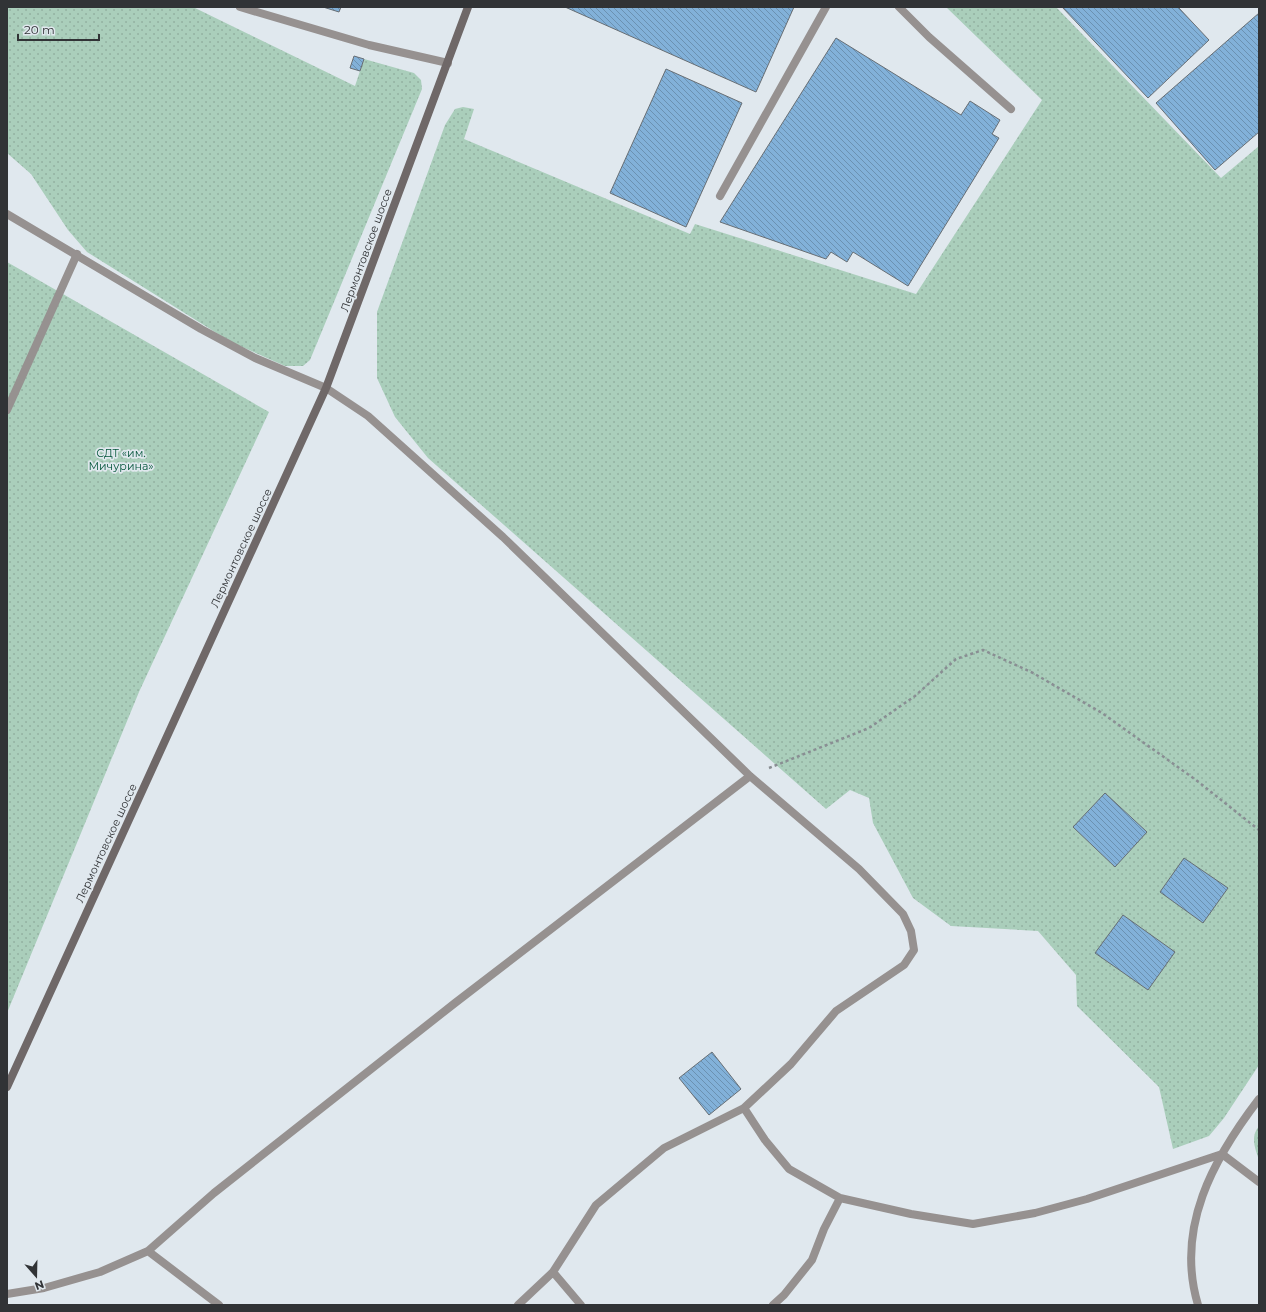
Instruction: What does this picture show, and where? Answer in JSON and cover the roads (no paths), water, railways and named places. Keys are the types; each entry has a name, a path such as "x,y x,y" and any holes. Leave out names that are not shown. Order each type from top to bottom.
{"street":[{"path":"240,7 369,45 448,63"},
{"name":"Лермонтовское шоссе","path":"7,1087 326,388 468,7"},
{"path":"720,196 826,7"},
{"path":"900,7 929,37 1011,109"},
{"path":"7,214 77,254 201,329 255,358 326,388 368,416 503,537 750,776 859,869 902,914 911,931 914,950 904,965 836,1011 791,1064 744,1108 664,1148 596,1206 553,1272 518,1305"},
{"path":"7,410 77,254"},
{"path":"7,1294 44,1288 100,1272 148,1251 226,1183 455,1003 750,776"},
{"path":"1198,1305 1192,1282 1191,1252 1194,1223 1203,1190 1222,1154 1259,1099"},
{"path":"744,1108 765,1140 789,1169 840,1198 911,1214 973,1224 1035,1213 1087,1199 1222,1154"},
{"path":"1222,1154 1259,1182"},
{"path":"773,1305 784,1295 812,1260 824,1229 840,1198"},
{"path":"148,1251 219,1305"},
{"path":"553,1272 581,1305"}],"park label":[{"name":"СДТ «им. Мичурина»","path":"121,459"}]}
